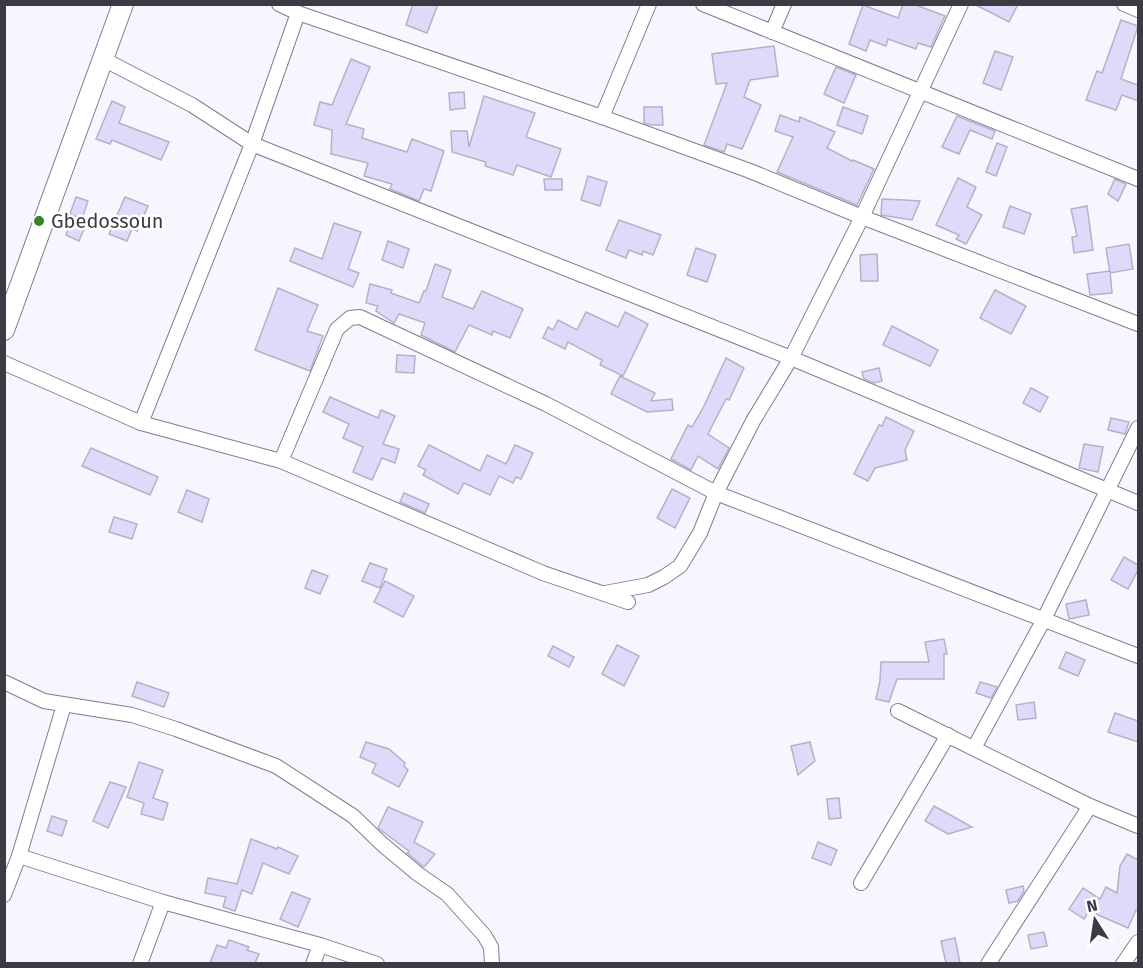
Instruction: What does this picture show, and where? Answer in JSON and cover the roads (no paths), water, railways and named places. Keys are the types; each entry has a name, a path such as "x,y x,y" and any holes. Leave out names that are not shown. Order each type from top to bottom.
{"street":[{"path":"4,330 123,4"},
{"path":"279,4 298,13 602,117 750,171 1138,324"},
{"path":"602,117 649,4"},
{"path":"703,4 1138,179"},
{"path":"772,32 784,4"},
{"path":"605,593 648,585 664,577 680,566 700,533 716,493 753,420 791,358 862,217 961,4"},
{"path":"1124,4 1138,10"},
{"path":"141,423 252,144 298,13"},
{"path":"103,60 192,105 252,144 791,358 1138,503"},
{"path":"281,461 337,329 350,318 360,317 546,404 716,493 1138,656"},
{"path":"4,363 141,423 281,461 543,573 628,602"},
{"path":"974,748 1043,621 1138,428"},
{"path":"4,682 44,701 132,715 276,766 354,816 409,867 447,894 484,935 491,947 492,963"},
{"path":"4,895 19,856 64,705"},
{"path":"898,711 1090,806 1138,826"},
{"path":"861,883 948,735"},
{"path":"988,963 1090,806"},
{"path":"19,856 163,902 377,963"},
{"path":"140,963 163,902"},
{"path":"313,963 320,945"},
{"path":"1124,963 1138,945"}],"place":[{"name":"Gbedossoun","path":"39,221"}]}
